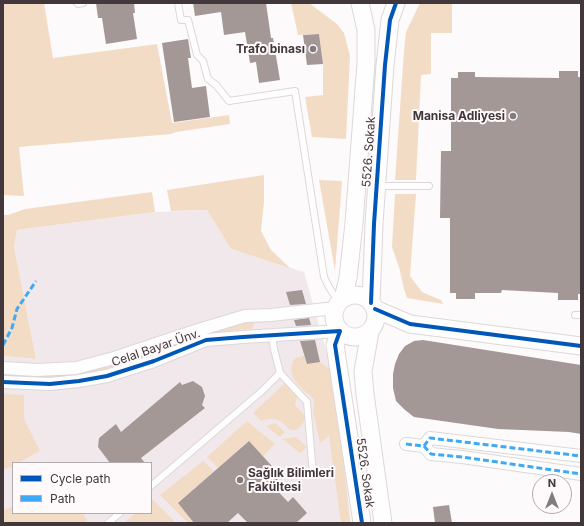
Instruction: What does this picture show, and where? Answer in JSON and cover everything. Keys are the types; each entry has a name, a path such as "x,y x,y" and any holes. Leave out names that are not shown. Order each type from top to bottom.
{"street":[{"name":"5526. Sokak","path":"339,303 348,278 354,223 366,63 366,30 360,3"},
{"name":"5526. Sokak","path":"373,306 377,186 386,58 390,20 396,3"},
{"path":"410,324 370,332 358,337 346,335 340,331 335,320 339,303 349,296 361,296 373,306 410,324 581,346"},
{"name":"Celal Bayar Ünv.","path":"3,368 37,370 76,368 114,358 194,331 245,316 271,315 339,303"},
{"path":"370,332 376,321 373,306"},
{"path":"271,315 272,335"},
{"name":"5526. Sokak","path":"340,331 336,345 362,523"},
{"name":"Celal Bayar Ünv.","path":"3,382 50,384 107,376 154,361 206,340 340,331"},
{"name":"5526. Sokak","path":"370,332 363,371 383,523"},
{"path":"424,446 430,438 581,456"},
{"path":"406,444 424,446 431,454 581,474"}],"lane":[{"path":"77,3 84,3"},
{"path":"178,3 182,20 188,20 197,55 203,61 208,79 216,85 229,101 295,91 324,277 328,287 339,303"},
{"path":"377,186 429,186"},
{"path":"272,335 280,373 307,402 313,475"},
{"path":"152,485 262,391 280,373"},
{"path":"108,523 119,514"}],"shaded area":[{"path":"3,3 44,3 53,58 157,44 172,123 229,115 230,124 171,134 19,147 24,196 3,195"},
{"path":"291,3 309,3 337,24 344,33 350,56 346,139 312,137 305,97 323,95 323,64 319,34 298,35"},
{"path":"420,3 452,3 452,33 431,33 431,74 421,75 416,180 395,180 406,32"},
{"path":"264,175 264,201 261,231 271,250 290,268 231,249 207,210 171,211 167,190"},
{"path":"319,180 342,181 335,271"},
{"path":"152,192 155,212 17,230 14,246 36,359 3,356 3,215 8,215 25,209"},
{"path":"395,194 416,194 410,276 422,292 441,300 443,304 407,298 392,247"},
{"path":"207,210 231,249 304,272 335,382 351,523 3,523 3,356 36,359 14,246 17,230 155,212"},
{"path":"250,321 254,323 252,329 213,332 214,330"},
{"path":"168,346 168,350 122,366 86,375 56,378 3,377 3,372 41,373"},
{"path":"304,356 307,364 320,362 332,371 335,382 350,523 341,523 329,436 320,443 313,411 314,399 296,381 291,370 295,358"},
{"path":"285,383 297,396 295,406 302,412 305,418 297,430 290,430 283,423 274,419 261,421 253,413"},
{"path":"3,394 24,395 24,419 40,451 20,462 12,462 12,466 3,470"},
{"path":"247,421 275,444 263,456 248,441 218,468 207,457"},
{"path":"275,423 285,432 280,437 266,426"},
{"path":"296,437 307,447 300,453 282,439"},
{"path":"203,461 214,471 178,503 194,523 188,523 160,495"},
{"path":"152,499 176,523 124,523 135,514 152,514"},
{"path":"12,506 12,514 84,514 88,523 3,523 3,511"}],"building":[{"path":"96,3 134,3 135,13 133,13 137,39 106,44 102,18 98,18"},
{"path":"193,3 266,3 271,38 273,38 280,80 259,83 256,62 250,63 245,32 224,35 221,12 195,16"},
{"name":"Trafo binası","path":"319,34 323,64 307,65 303,35"},
{"path":"188,39 191,58 188,58 192,88 206,86 210,117 174,122 162,43"},
{"path":"559,71 578,71 578,77 581,77 581,294 578,294 578,300 558,300 558,293 502,290 501,293 475,293 475,299 456,299 456,293 450,293 450,218 440,218 441,151 451,151 451,78 458,78 458,72 475,72 475,77 559,78"},
{"path":"302,290 306,304 290,305 286,292"},
{"path":"309,318 311,325 296,326 294,320"},
{"path":"315,340 320,362 307,364 300,341"},
{"path":"423,340 581,365 581,434 569,432 498,429 414,417 396,401 393,388 393,374 399,354 405,346 414,341"},
{"path":"193,381 202,387 205,396 202,405 205,408 141,458 144,462 109,462 98,447 99,438 116,424 121,432 180,382 182,385"},
{"name":"Sağlık Bilimleri Fakültesi","path":"249,441 281,476 272,485 288,502 293,497 307,513 296,523 248,523 238,513 227,523 194,523 178,503"},
{"path":"449,505 452,523 435,523 433,507"}],"marked path":[{"path":"3,345 12,328 17,309 36,281"},
{"path":"424,446 430,438 581,456"},
{"path":"406,444 424,446 431,454 581,474"}],"cycle path":[{"path":"371,303 374,224 385,65 390,20 396,3"},
{"path":"375,309 410,324 581,346"},
{"path":"3,382 50,384 107,376 154,361 206,340 340,331 335,345 362,523"}],"place":[{"name":"Trafo binası","path":"313,49"},
{"name":"Manisa Adliyesi","path":"513,116"},
{"name":"Sağlık Bilimleri Fakültesi","path":"240,480"}]}
